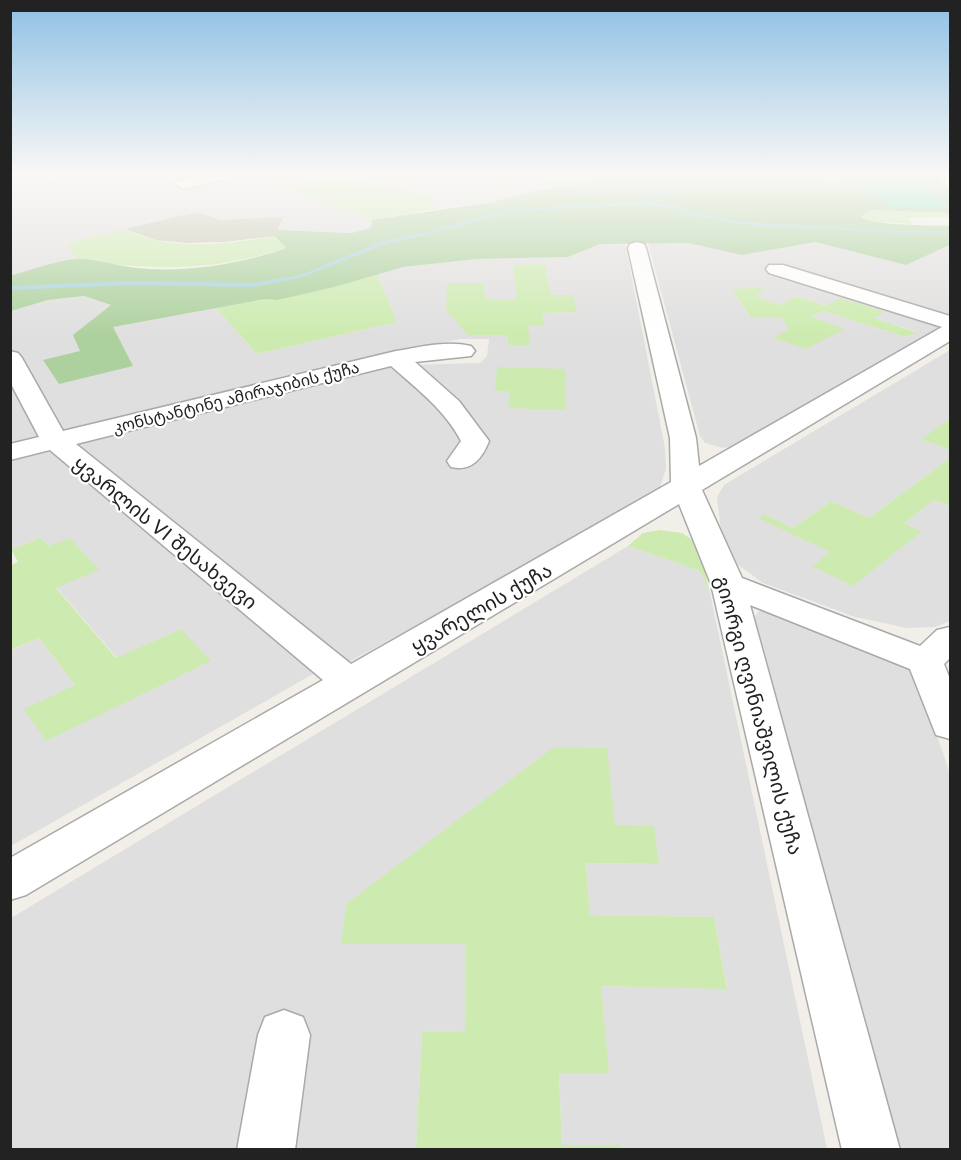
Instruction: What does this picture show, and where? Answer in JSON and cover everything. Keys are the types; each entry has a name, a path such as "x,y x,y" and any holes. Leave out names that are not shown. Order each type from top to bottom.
{"street":[{"name":"გიორგი ღვინიაშვილის ქუჩა","path":"637,248 683,438 686,487 728,584 871,1149"},
{"path":"776,269 951,323"},
{"name":"ყვარელის ქუჩა","path":"10,881 951,332"},
{"name":"კონსტანტინე ამირაჯიბის ქუჩა","path":"10,452 396,358 434,352 463,351"},
{"name":"ყვარლის VI შესახვევი","path":"10,358 55,441 351,683"},
{"path":"396,358 462,420 471,434 475,441 471,451 461,461"},
{"path":"728,584 938,650 951,725"},
{"path":"266,1149 284,1035"}],"shaded area":[{"path":"11,227 134,227 68,243 77,259 11,276"},
{"path":"278,227 371,227 351,233 277,230"},
{"path":"279,227 275,236 224,242 186,243 156,240 125,229"},
{"path":"815,242 906,265 950,245 950,321 771,266 946,324 738,446 723,448 705,443 700,436 648,243 688,243 742,255","holes":["732,289 765,290 753,296 780,305 797,296 826,306 884,312 873,318 915,331 906,337 823,311 810,317 844,329 774,338 790,329 781,317 751,318"]},
{"path":"625,243 665,448 666,469 660,487 641,504 347,663 79,444 396,366 478,444 410,365 480,363 487,356 489,339 460,339 395,352 11,445 11,311 48,300 84,296 111,305 74,335 80,351 59,384 113,327 216,308 257,354 397,322 377,273 402,267 477,259 568,257 599,244","holes":["545,264 551,295 577,312 542,313 508,345 506,335 447,284 484,283 485,299 517,299"]},
{"path":"950,350 950,419 922,439 950,450 950,458 869,518 831,501 793,528 764,514 830,552 813,566 920,532 903,524 934,500 948,505 950,503 950,621 935,627 907,628 855,617 763,583 737,564 721,532 717,497 724,485"},
{"path":"50,452 315,673 11,846 11,650 39,638 75,685 46,741 181,629 117,658 56,587 49,546 41,538 11,549 11,461"},
{"path":"628,546 700,571 710,593 827,1149 621,1150 620,1145 562,1145 559,1072 608,1073 601,986 727,988 714,917 590,915 586,863 659,864 653,826 615,826 346,904 342,944 466,943 465,1031 422,1032 416,1149 11,1150 11,918"},
{"path":"761,608 913,665 950,774 950,1149 895,1149 754,618"}],"green space":[{"path":"950,227 950,245 906,265 815,242 742,255 688,243 600,244 568,257 477,259 403,267 334,287 277,300 265,299 113,327 133,366 59,384 43,360 80,351 73,335 111,305 84,296 48,300 11,311 10,276 63,261 85,259 155,269 213,266 250,259 286,248 275,236 277,230 351,233 371,228"},
{"path":"125,229 152,239 185,244 231,242 275,236 287,247 235,261 209,265 156,267 77,259 67,243"},
{"path":"545,264 551,295 573,295 577,312 542,313 544,326 528,326 530,345 508,345 506,335 468,335 446,310 447,283 484,283 485,299 517,299 513,265"},
{"path":"377,273 397,322 257,354 216,308 265,299 277,300"},
{"path":"732,289 766,290 754,296 780,305 797,296 826,306 840,298 885,312 874,318 916,332 906,337 823,311 811,317 845,329 806,349 773,338 789,329 782,318 751,318"},
{"path":"497,367 565,369 565,410 508,408 510,391 495,391"},
{"path":"950,419 950,450 921,439"},
{"path":"950,458 950,503 948,505 934,500 904,523 921,532 853,586 812,566 830,552 758,518 764,514 793,528 831,501 869,518"},
{"path":"660,530 682,533 698,544 710,593 700,571 628,546 643,533"},
{"path":"41,538 49,546 70,538 99,570 56,588 116,658 181,629 211,661 46,741 24,709 75,685 39,638 10,650 11,565 18,562 11,549"},
{"path":"554,747 607,748 615,825 654,826 659,864 586,863 590,915 714,917 727,989 601,986 609,1073 559,1073 562,1145 620,1145 621,1149 416,1149 422,1032 465,1031 466,944 341,944 346,904"}],"waterway":[{"path":"10,288 133,283 254,285 301,276 383,243 451,227"},
{"path":"811,227 896,232 950,232"}]}
